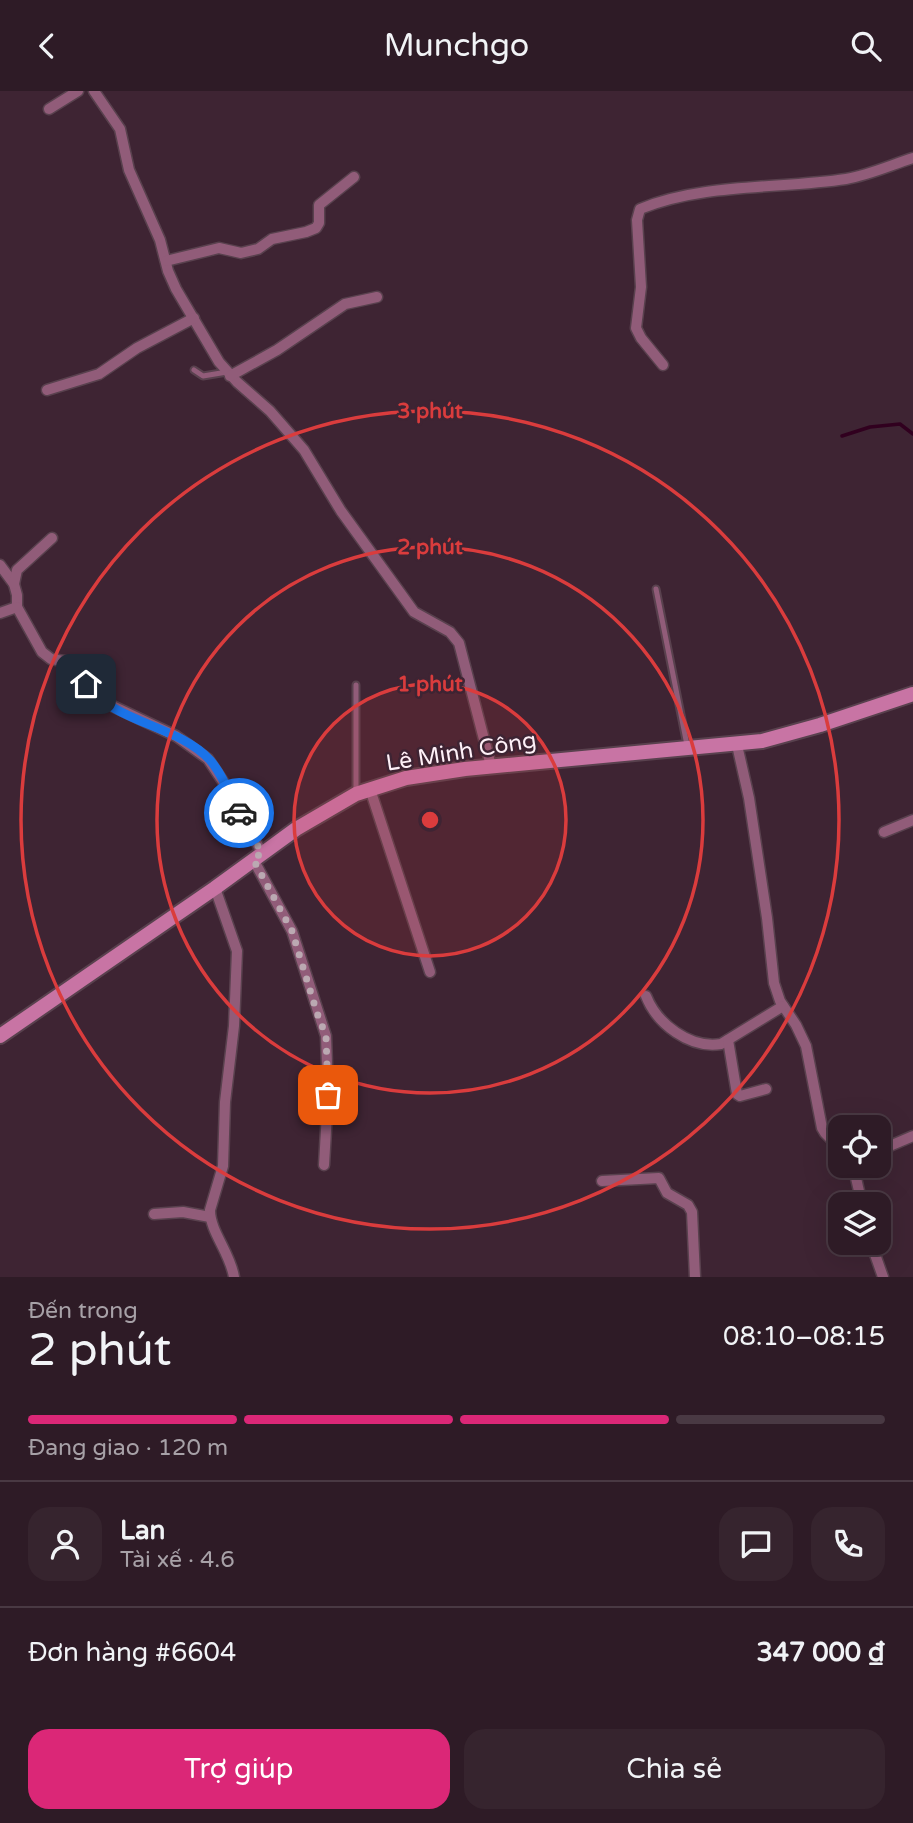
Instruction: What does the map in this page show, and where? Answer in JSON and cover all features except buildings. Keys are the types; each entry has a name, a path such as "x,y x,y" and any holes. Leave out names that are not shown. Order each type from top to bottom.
{"main road":[{"name":"Lê Minh Công","path":"0,1036 296,829 363,791 406,778 491,766 737,744 786,736 913,694"}],"street":[{"path":"49,109 78,91"},
{"path":"94,91 120,129 129,170 160,240 176,289 229,374 270,411 304,450 341,511 414,612 455,636 491,766"},
{"path":"663,365 636,328 641,300 637,219 640,209 709,193 846,179 913,158"},
{"path":"166,261 219,248 241,253 258,249 272,239 316,228 319,223 319,205 354,177"},
{"path":"229,374 277,350 345,304 377,297"},
{"path":"47,390 99,374 137,348 194,318"},
{"path":"14,584 17,570 52,538"},
{"path":"0,565 14,584 16,607 42,652 51,659 70,661 102,701 176,736 208,759 224,783 292,931 326,1036 328,1095 324,1165"},
{"path":"0,613 16,607"},
{"path":"737,744 753,825 774,983 783,1006 806,1046 822,1128 828,1136"},
{"path":"363,791 430,972"},
{"path":"884,832 913,820"},
{"path":"215,888 237,951 234,1026 225,1102 223,1166 211,1204 210,1217 227,1251 234,1277"},
{"path":"646,996 657,1018 693,1041 712,1045 722,1044 783,1006"},
{"path":"728,1040 737,1094 740,1096 766,1089"},
{"path":"891,1145 913,1136"},
{"path":"602,1181 659,1178 667,1193 688,1205 694,1218 695,1277"},
{"path":"154,1214 190,1213 210,1217"},
{"path":"875,1255 883,1277"}],"lane":[{"path":"194,370 203,376 229,374"},
{"path":"656,589 688,748"},
{"path":"356,685 363,791"}],"waterway":[{"path":"842,436 870,427 900,424 913,434"}],"way so far":[{"path":"239,813 262,853 253,859 292,931 326,1036 328,1095"}],"route":[{"path":"86,684 108,705 195,747 214,765 239,813"}]}
